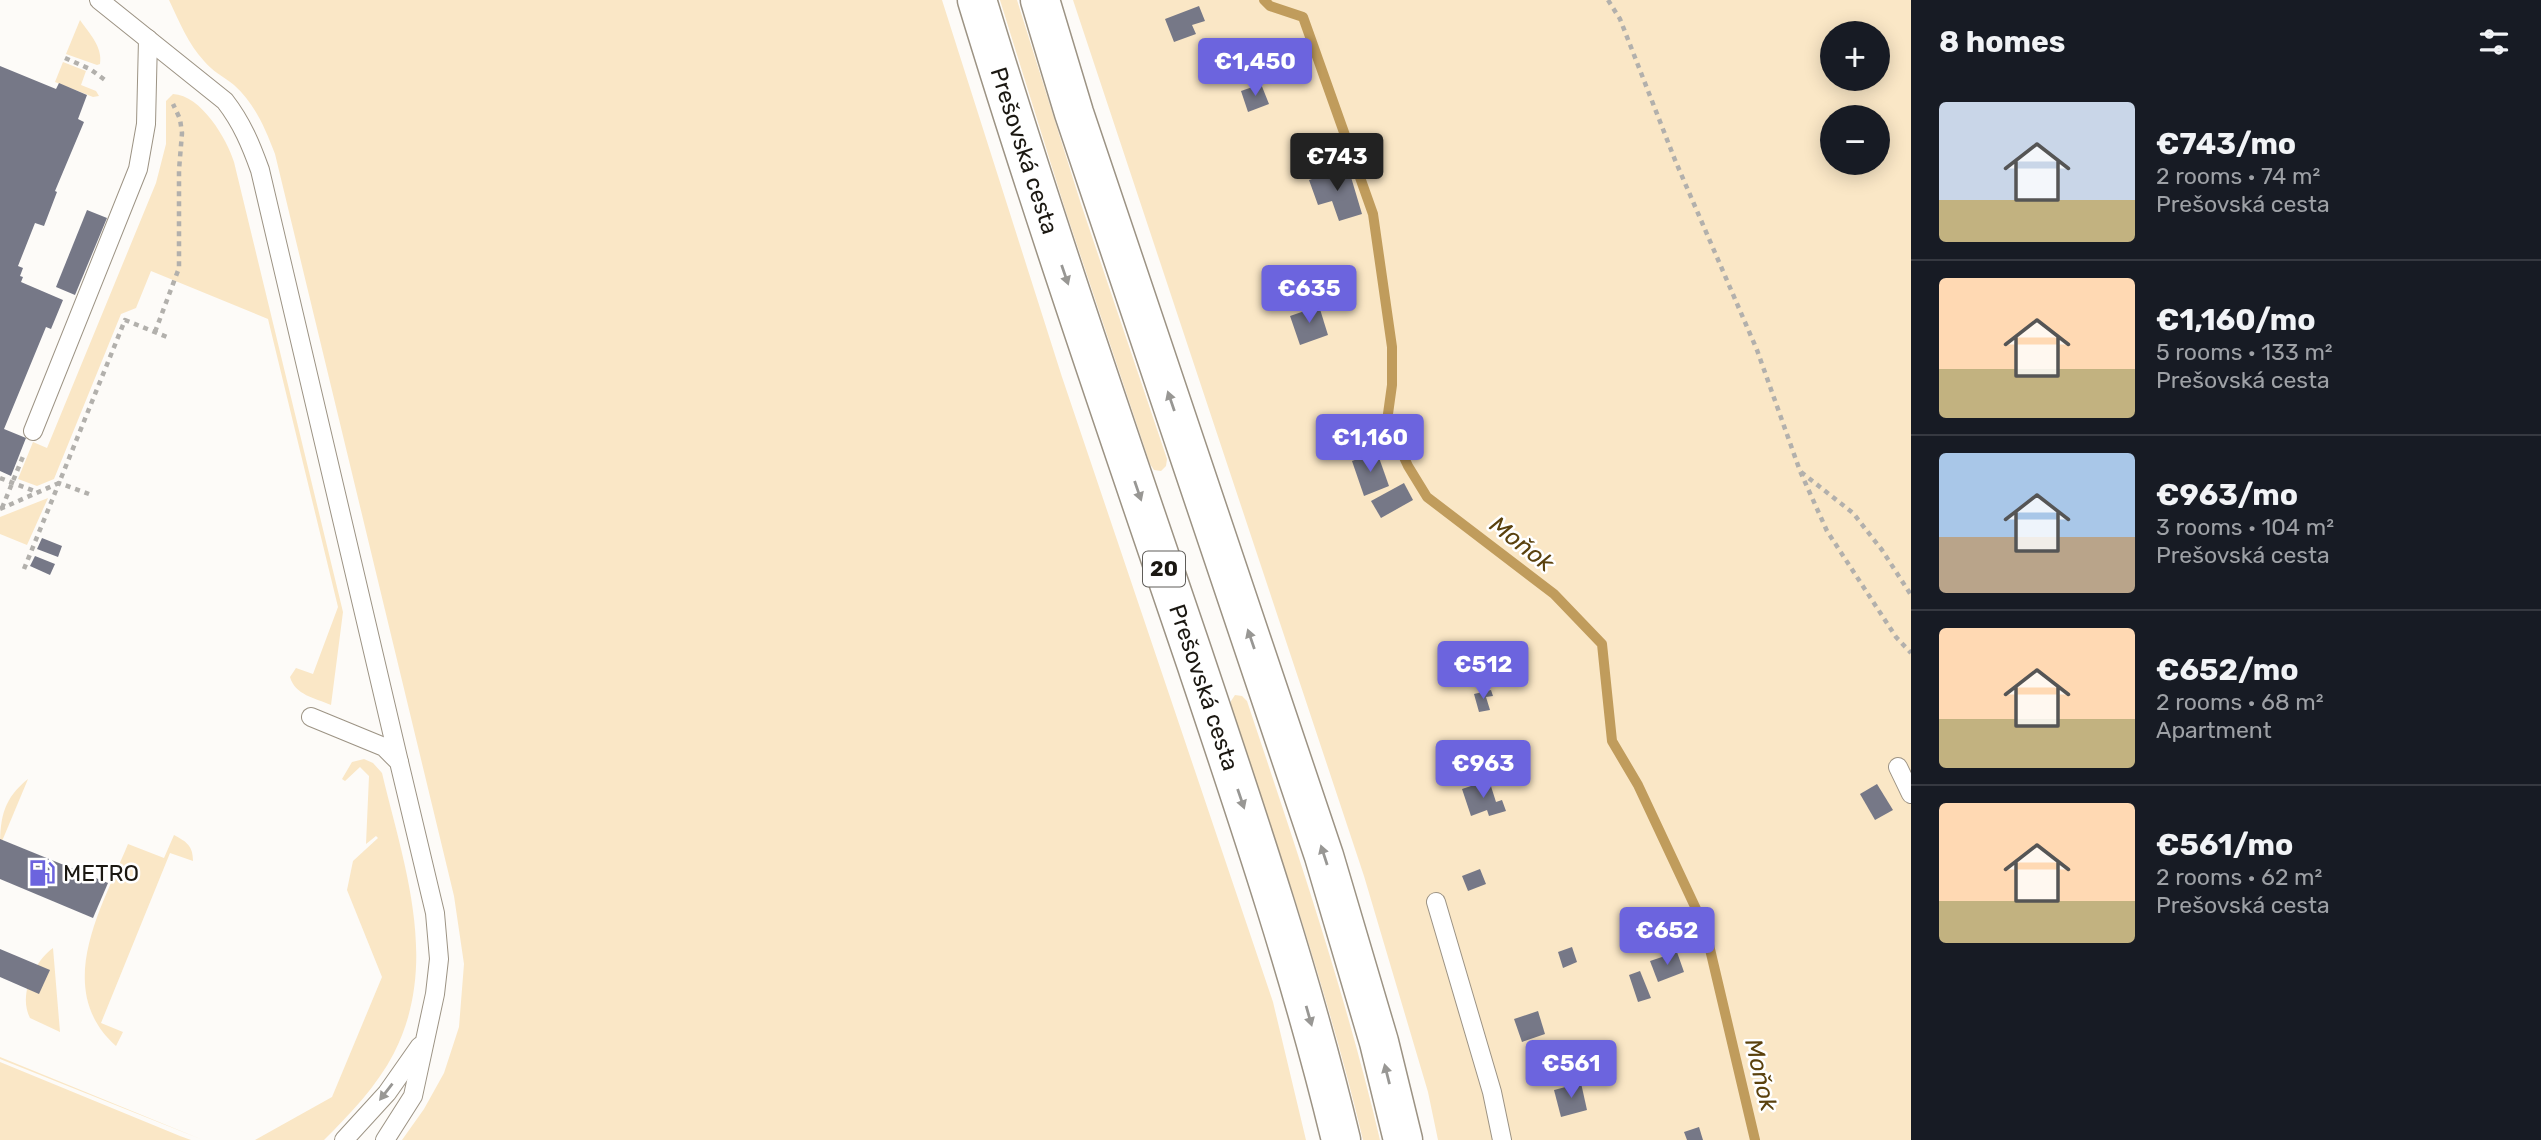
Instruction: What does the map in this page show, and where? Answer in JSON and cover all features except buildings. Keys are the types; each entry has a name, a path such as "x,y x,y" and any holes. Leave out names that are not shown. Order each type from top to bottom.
{"highway":[{"name":"Prešovská cesta","path":"977,0 1029,167 1270,884 1324,1066 1341,1140"},
{"path":"1040,0 1074,113 1324,856 1379,1042 1403,1140"}],"lane":[{"path":"99,0 225,102 237,116 256,158 435,913 439,959 435,994 414,1096 385,1140"},
{"path":"33,430 138,169 146,124 148,38"},
{"path":"312,717 384,747 399,762"},
{"path":"1898,768 1911,794"},
{"path":"1436,902 1492,1092 1502,1140"},
{"path":"344,1140 387,1093 424,1040"}],"path":[{"path":"1608,0 1620,19 1675,160 1757,350 1800,471 1827,531 1896,637 1911,653"},
{"path":"65,58 90,69 105,80"},
{"path":"155,332 179,268 179,170 182,133 176,108 168,97"},
{"path":"24,569 125,320 167,337"},
{"path":"1800,471 1853,513 1882,550 1911,595"},
{"path":"0,478 13,480 38,493"},
{"path":"1,508 13,480"},
{"path":"1,508 60,483 89,494"}],"shaded area":[{"path":"169,0 942,0 1062,377 1273,1002 1306,1140 402,1140 424,1109 444,1073 459,1027 464,964 454,896 275,154 254,108 234,85 211,68 198,54"},
{"path":"1000,0 1017,0 1081,204 1167,459 1166,466 1161,471 1154,470 1150,464 1065,209"},
{"path":"1073,0 1911,0 1911,1140 1438,1140 1428,1092 1364,876"},
{"path":"80,20 97,46 100,64 66,54"},
{"path":"63,62 86,71 81,85 96,91 99,96 93,97 55,82"},
{"path":"173,94 183,96 203,110 219,131 234,162 343,612 331,705 301,692 290,677 296,668 313,674 338,607 268,319 151,271 136,308 121,314 54,479 37,486 18,479 33,442 47,448 156,183 166,144 166,101"},
{"path":"48,498 27,545 0,534 0,517"},
{"path":"1235,695 1242,696 1247,701 1301,864 1351,1029 1380,1140 1363,1140 1319,976 1231,707"},
{"path":"364,759 373,763 382,773 408,878 416,949 415,984 408,1019 394,1053 380,1077 324,1140 255,1140 332,1097 382,977 347,890 353,861 378,838 376,836 366,844 369,776 360,767 345,781 342,779 352,762"},
{"path":"28,779 0,846 5,809 14,793"},
{"path":"174,835 188,845 193,861 170,853 101,1023 123,1032 116,1046 97,1024 87,999 85,974 88,947 106,894 128,844 164,858"},
{"path":"53,948 60,1032 30,1018 26,999 34,970"},
{"path":"0,1057 203,1140 0,1059"},
{"path":"0,1062 180,1136 191,1140 0,1140"}],"waterway":[{"name":"Moňok","path":"1264,0 1270,6 1303,17 1373,214 1392,347 1392,385 1387,421 1408,466 1427,497 1554,594 1602,644 1612,741 1638,785 1705,928 1755,1140"}],"place":[{"name":"METRO","path":"42,873"}]}
